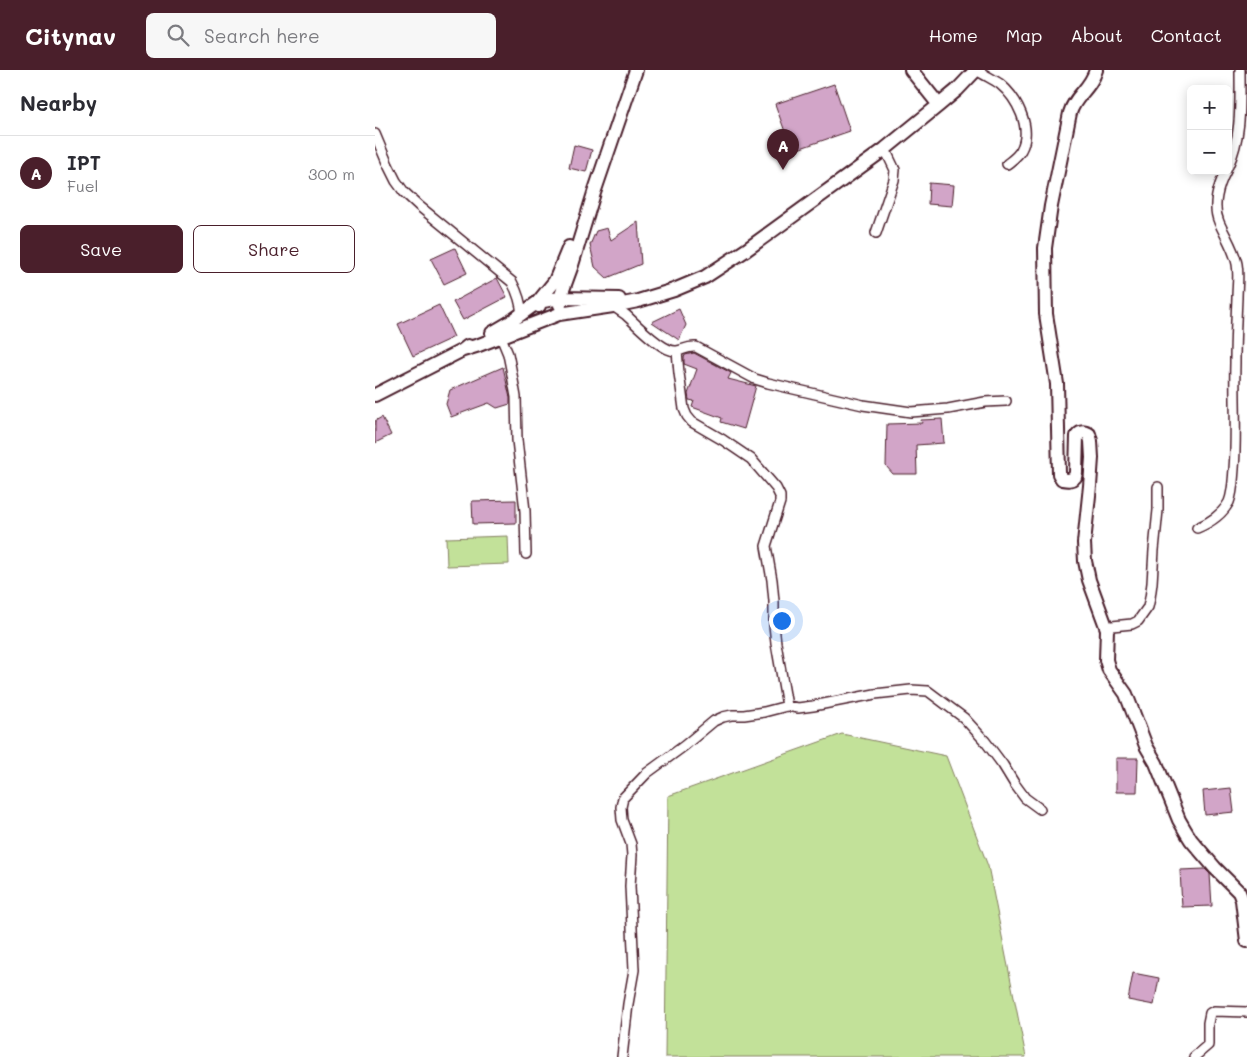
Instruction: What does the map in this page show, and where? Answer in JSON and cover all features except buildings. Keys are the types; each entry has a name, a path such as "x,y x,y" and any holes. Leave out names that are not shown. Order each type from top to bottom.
{"main road":[{"path":"559,314 560,298 636,70"},
{"path":"911,70 939,105"},
{"path":"463,350 559,314 613,306 646,298 683,287 705,277 885,149 957,90 976,70"},
{"path":"1096,70 1089,86 1072,104 1047,225 1045,248 1046,314 1057,384 1058,470 1062,479 1070,480 1075,477 1077,436 1079,433 1084,432 1089,434 1092,458 1084,543 1085,561 1089,580 1107,629 1106,660 1109,670 1126,694 1179,820 1191,840 1239,892 1242,900 1247,941"},
{"path":"375,395 463,350 522,315 538,302 555,281 583,212 594,193"},
{"path":"538,302 560,298 646,298"},
{"path":"538,302 539,321"}],"street":[{"path":"976,70 1000,85 1014,99 1020,109 1025,131 1023,143 1017,156 1007,164"},
{"path":"1232,158 1240,115 1240,70"},
{"path":"375,134 388,165 404,192 512,282 518,293 522,315"},
{"path":"876,232 894,180 895,170 885,149"},
{"path":"1197,528 1215,518 1228,504 1233,481 1235,448 1234,376 1238,272 1234,253 1217,220 1218,190 1224,175"},
{"path":"613,306 660,344 671,350 677,351 687,347 704,350 755,379 768,383 900,411 928,411 985,402 1006,401"},
{"path":"501,337 508,354 516,397 517,440 525,511 526,554"},
{"path":"677,351 684,409 687,416 692,422 751,459 776,488 780,496 780,502 766,546 772,580 776,643 787,706"},
{"path":"1107,629 1112,626 1122,626 1138,621 1148,607 1151,598 1158,486"},
{"path":"622,1057 634,970 630,886 632,855 631,844 622,820 621,807 623,798 647,773 714,722 723,717 763,712 787,706 798,708 875,694 911,690 928,691 964,718 1003,765 1025,798 1041,809"},
{"path":"1194,1057 1208,1045 1210,1013 1214,1011 1247,1012"}],"green space":[{"path":"508,536 509,564 447,566 446,538"},
{"path":"842,734 946,756 988,866 1026,1057 665,1057 668,796"}],"place":[{"name":"IPT","path":"783,170"}]}
